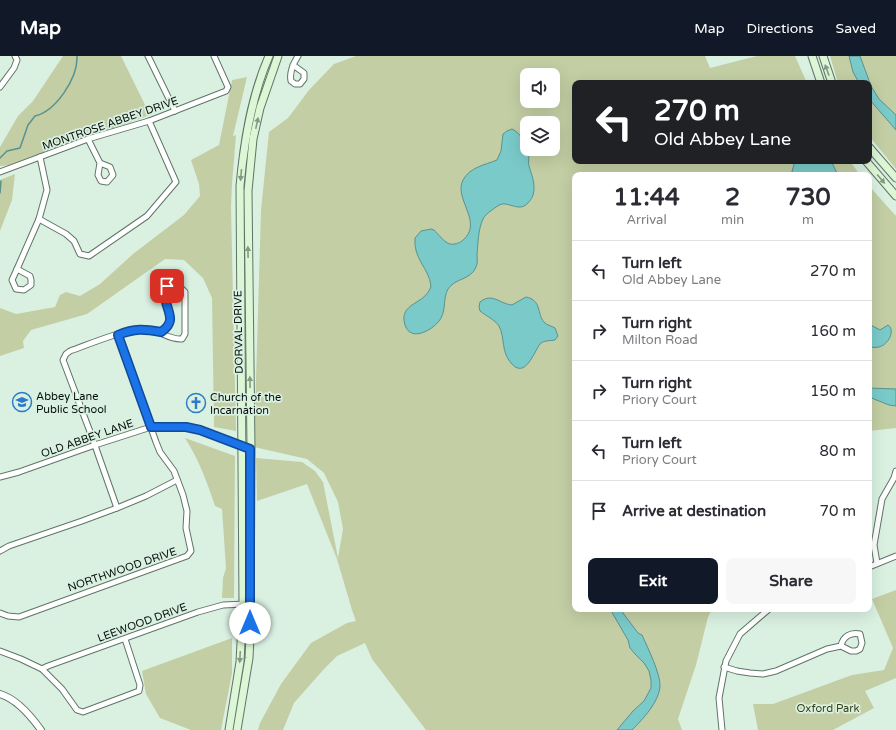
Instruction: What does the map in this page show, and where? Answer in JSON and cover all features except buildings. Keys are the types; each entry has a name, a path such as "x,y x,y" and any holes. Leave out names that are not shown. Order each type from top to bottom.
{"main road":[{"name":"DORVAL DRIVE","path":"237,730 249,658 242,446 240,186 243,156 252,107 259,82 269,56"},
{"name":"DORVAL DRIVE","path":"229,730 240,662 247,604 250,449 248,191 253,139 260,108 278,56"},
{"path":"812,56 820,80"},
{"path":"823,56 831,80"},
{"path":"872,150 896,178"},
{"path":"869,164 896,196"}],"street":[{"path":"0,87 14,68 17,60 15,56"},
{"path":"148,56 175,111"},
{"name":"MONTROSE ABBEY DRIVE","path":"0,172 88,139 149,121 226,91 228,87 214,56"},
{"path":"293,65 298,56"},
{"path":"39,219 66,234 74,241 80,254 89,256 147,216 176,182 149,121"},
{"path":"88,139 100,164"},
{"path":"17,269 39,219 47,190 40,157"},
{"path":"116,508 95,445 63,360 66,354 70,351 132,330 147,329 161,332 175,339 182,339 185,334 185,292 179,286 173,284 167,286 165,293 165,300 170,313 170,322 168,328 161,332"},
{"name":"NORTHWOOD DRIVE","path":"0,613 8,616 19,616 188,556 191,551 186,528 186,507 178,480 170,465 160,452 118,335"},
{"name":"OLD ABBEY LANE","path":"0,477 19,472 151,427 186,427 200,430 250,449"},
{"path":"877,563 874,545 882,499 895,478 896,471"},
{"path":"0,551 9,546 116,508 146,496 178,480"},
{"path":"872,566 896,556"},
{"name":"LEEWOOD DRIVE","path":"42,669 198,612 223,605 247,604"},
{"path":"722,730 719,698 724,667 740,634 766,612"},
{"path":"0,651 42,669 62,689 73,705 80,712 83,712 139,691 140,685 125,639"},
{"path":"724,667 737,671 763,674 776,671 827,649 841,646"},
{"path":"0,694 13,701 24,710 41,730"}],"green space":[{"path":"63,56 121,56 150,115 11,165 0,166 0,147 18,116 33,101"},
{"path":"356,56 705,56 710,68 757,56 795,56 806,80 572,80 572,164 852,164 858,172 572,172 572,612 710,612 696,665 678,719 682,730 426,730 372,659 365,643 337,656 324,669 294,703 283,730 258,730 260,723 281,684 311,643 347,623 356,621 337,559 307,484 257,501 256,458 302,462 315,471 323,482 338,558 343,529 338,502 324,473 307,459 254,447 261,210 269,132 288,118 309,90 334,64"},
{"path":"830,56 896,56 896,169 872,140 872,80 837,80"},
{"path":"247,77 233,136 236,135 231,207 236,431 214,427 212,298 203,278 184,260 165,259 87,314 31,330 23,341 24,348 0,356 0,308 16,314 55,307 60,295 66,292 80,296 100,284 133,254 184,215 200,196 199,184 191,160 219,145 232,80"},
{"path":"15,174 12,200 0,231 0,180"},
{"path":"872,189 896,216 896,428 872,431"},
{"path":"185,438 235,456 234,598 222,598 223,578 226,568 222,509 215,506 202,471"},
{"name":"Oxford Park","path":"896,590 896,678 865,691 874,708 833,730 758,730 753,704 773,704 852,675 884,670 893,648 872,599"},
{"path":"232,638 232,673 221,730 191,730 160,718 146,694 142,671"}],"water":[{"path":"849,56 860,56 869,80 857,80 853,72"},
{"path":"872,88 879,99 896,115 896,130 872,102"},
{"path":"512,129 520,135 520,156 529,156 529,164 534,184 532,197 525,206 519,207 502,204 486,215 480,228 477,264 474,271 467,277 451,285 448,289 443,315 434,326 429,330 418,334 412,333 408,331 405,325 405,312 424,297 431,286 430,280 416,252 415,238 421,231 431,229 448,243 455,244 462,241 468,234 470,227 470,219 462,195 461,187 463,180 474,169 497,160 501,151 503,134"},
{"path":"794,164 832,164 836,172 792,172"},
{"path":"526,297 535,301 542,319 546,324 555,328 558,336 555,340 545,341 540,344 525,367 521,368 516,367 508,359 504,349 499,326 480,311 479,307 480,302 488,298 496,299 512,305"},
{"path":"888,325 891,330 890,337 882,346 872,347 872,326 880,330"},
{"path":"872,388 896,389 896,406 889,405 872,398"},
{"path":"612,612 622,612 638,633 642,635 653,660 660,681 660,686 654,704 632,730 617,730 633,711 644,701 651,688 649,671 644,663 630,648 628,640"}],"waterway":[{"path":"0,158 7,151 20,148 28,125 35,116 51,108 58,101 74,74 77,56"},
{"path":"0,193 1,181"}],"place":[{"name":"Abbey Lane Public School","path":"22,402"},
{"name":"Church of the Incarnation","path":"196,403"}],"route":[{"path":"167,286 165,300 170,313 168,328 161,332 147,329 132,330 118,335 151,427 186,427 200,430 250,449 250,623"}]}
